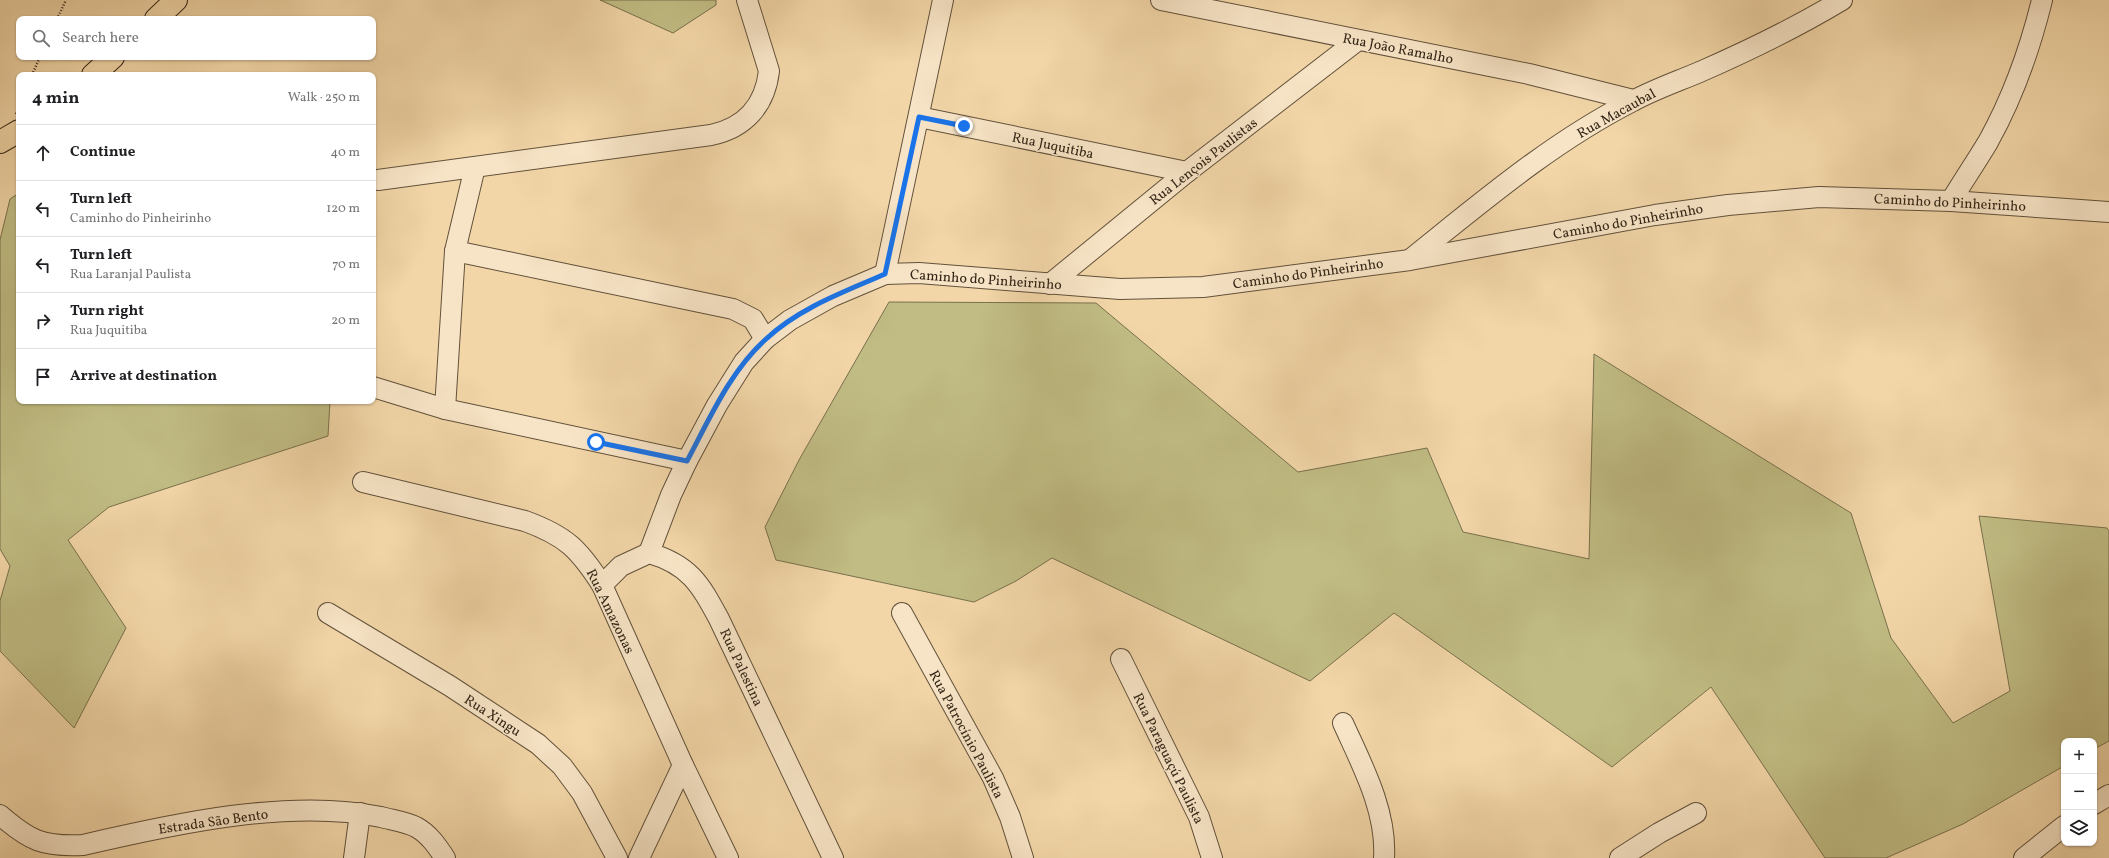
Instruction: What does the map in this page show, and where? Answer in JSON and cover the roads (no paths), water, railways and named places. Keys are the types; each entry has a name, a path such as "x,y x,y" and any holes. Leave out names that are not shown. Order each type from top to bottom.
{"main road":[{"path":"159,16 176,0"},
{"path":"96,72 110,60"},
{"path":"0,142 16,133"}],"street":[{"path":"378,180 712,135 733,128 751,114 764,94 768,83 769,71 747,0"},
{"path":"885,274 943,0"},
{"name":"Rua João Ramalho","path":"1161,0 1529,74 1633,100"},
{"name":"Rua Macaubal","path":"1410,260 1547,154 1595,121 1633,100 1761,43 1816,16 1842,0"},
{"path":"1951,201 1988,142 2010,98 2024,64 2042,0"},
{"name":"Rua Lençois Paulistas","path":"1050,284 1187,172 1358,40"},
{"name":"Rua Juquitiba","path":"919,117 1187,172"},
{"path":"445,409 455,251 475,167"},
{"name":"Caminho do Pinheirinho","path":"649,553 671,495 687,461 717,405 744,362 765,339 790,320 833,296 885,274 919,273 1120,289 1203,287 1410,260 1648,217 1728,205 1819,197 1951,201 2109,212"},
{"path":"455,251 733,309 753,319 765,339"},
{"path":"376,388 445,409 687,461"},
{"name":"Rua Amazonas","path":"363,482 525,521 549,530 566,541 585,560 602,585 683,765 728,858"},
{"path":"602,585 621,566 649,553"},
{"name":"Rua Palestina","path":"649,553 677,563 703,590 719,619 834,858"},
{"name":"Rua Xingu","path":"328,613 450,686 538,744 562,766 582,793 617,858"},
{"name":"Rua Patrocínio Paulista","path":"902,613 993,778 1010,817 1023,858"},
{"name":"Rua Paraguaçú Paulista","path":"1121,659 1199,817 1212,858"},
{"path":"1344,723 1366,773 1379,812 1385,839 1384,858"},
{"path":"639,858 683,765"},
{"path":"2097,802 2109,796"},
{"name":"Estrada São Bento","path":"0,815 17,830 35,841 61,846 83,844 216,818 281,812 360,813 416,827 435,842 445,858"},
{"path":"1620,858 1696,812"},
{"path":"354,858 360,813"},
{"path":"2024,858 2061,828"}]}
